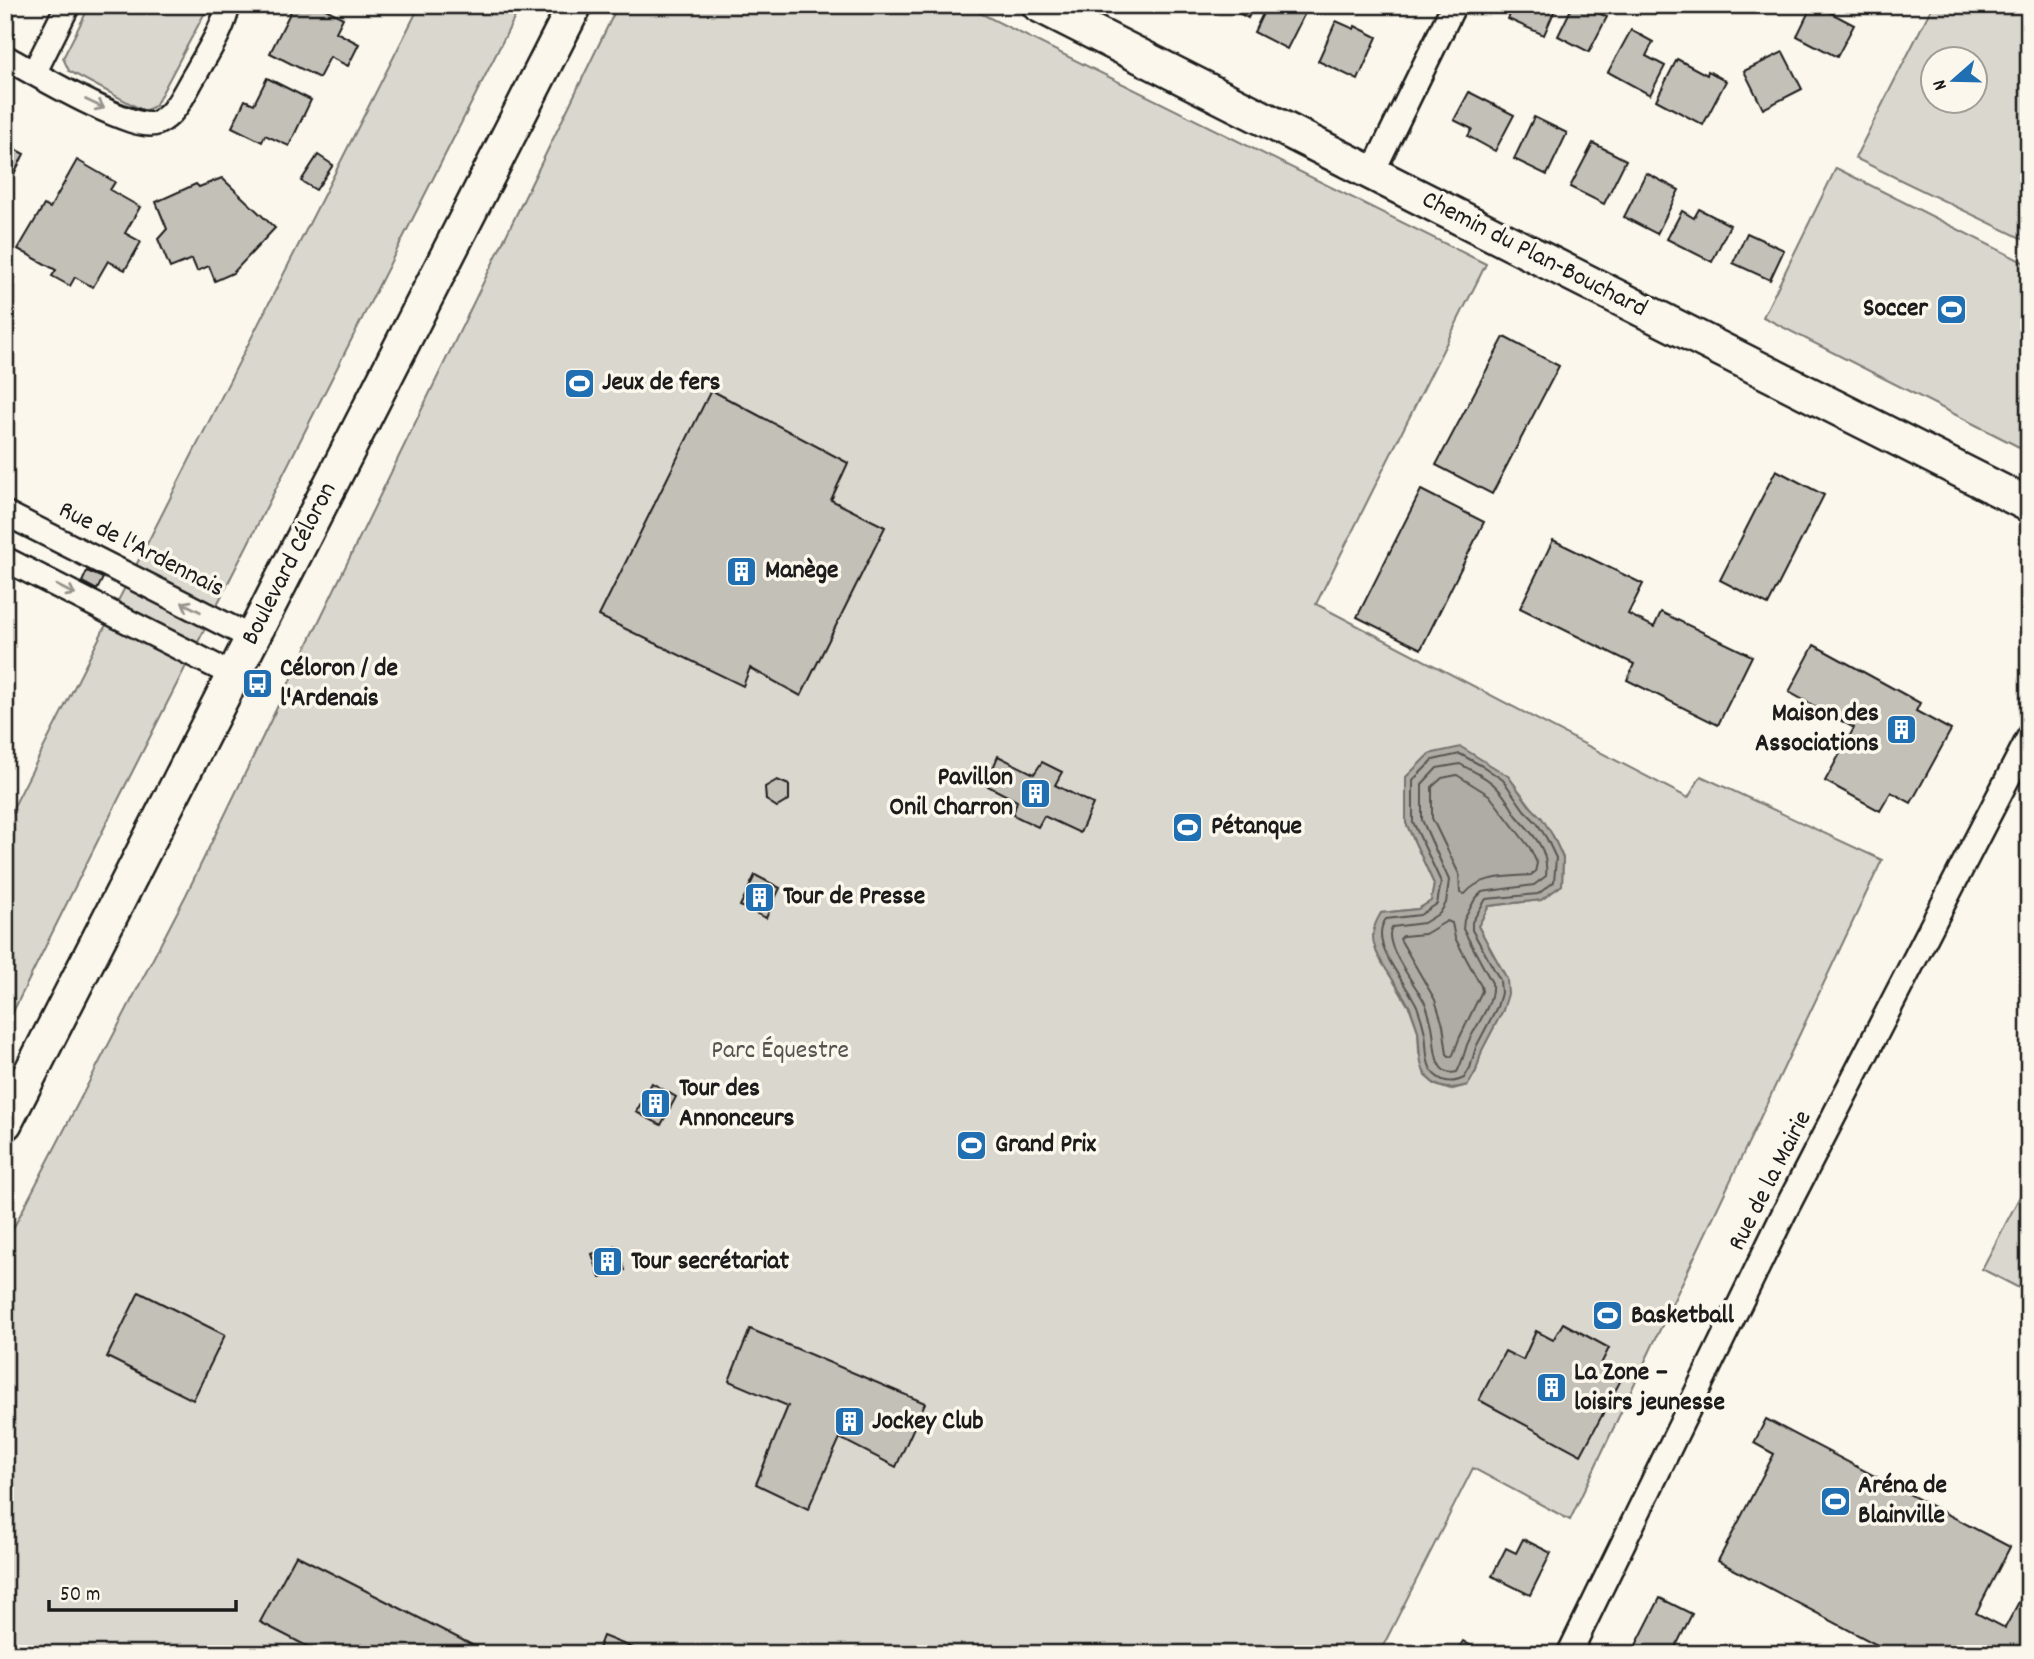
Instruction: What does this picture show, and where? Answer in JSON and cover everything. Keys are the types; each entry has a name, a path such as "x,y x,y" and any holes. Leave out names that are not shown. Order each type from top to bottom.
{"street":[{"path":"34,73 68,5"},
{"path":"5,57 98,106 135,121 154,124 171,115 225,23 228,5"},
{"name":"Boulevard Céloron","path":"5,1123 575,5"},
{"name":"Chemin du Plan-Bouchard","path":"1039,5 2029,505"},
{"path":"1372,173 1454,5"},
{"name":"Rue de l'Ardennais","path":"5,513 252,638"},
{"path":"5,559 233,675"},
{"name":"Rue de la Mairie","path":"1569,1654 1784,1213 2029,737"}],"green space":[{"path":"90,5 209,5 155,106 144,111 69,71 63,58"},
{"path":"420,5 521,5 5,1028 5,824"},
{"name":"Parc Équestre","path":"618,5 964,5 1486,264 1316,604 1688,798 1701,776 1882,860 1570,1520 1473,1468 1379,1654 5,1654 5,1244 186,895","holes":["1508,776 1553,836 1563,858 1562,885 1541,900 1489,906 1478,926 1507,979 1503,1010 1482,1050 1476,1071 1468,1085 1450,1090 1436,1085 1425,1076 1419,1052 1418,1031 1410,1009 1377,953 1374,943 1381,913 1418,909 1431,901 1434,884 1406,823"]},
{"path":"1933,5 2029,5 2029,242 1855,158"},
{"path":"1836,168 2029,265 2029,452 1763,317"},
{"path":"2029,1179 2029,1293 1982,1269"}],"water":[{"path":"1461,747 1508,776 1542,818 1563,858 1562,885 1541,900 1489,906 1478,926 1507,979 1508,994 1468,1085 1447,1088 1437,1085 1425,1073 1421,1062 1418,1031 1411,1010 1381,960 1373,936 1381,913 1418,909 1431,901 1434,884 1406,823 1406,777 1429,754"}],"building":[{"path":"294,5 318,5 343,18 336,32 359,44 348,66 330,57 319,78 270,53"},
{"path":"1224,5 1254,5 1248,18"},
{"path":"1267,5 1296,5 1306,11 1287,49 1254,32"},
{"path":"1514,5 1557,5 1544,35 1508,19"},
{"path":"1573,5 1583,5 1607,17 1589,52 1558,36"},
{"path":"1812,5 1854,25 1837,57 1797,36"},
{"path":"1336,21 1354,29 1355,26 1377,37 1358,80 1318,61"},
{"path":"1631,30 1653,42 1646,56 1665,66 1650,95 1608,72"},
{"path":"1783,52 1802,89 1763,109 1744,71"},
{"path":"1677,59 1707,75 1708,71 1726,81 1703,125 1656,100"},
{"path":"267,78 311,100 289,146 265,135 262,142 232,127 245,100 254,104"},
{"path":"1469,92 1514,115 1495,151 1468,136 1472,129 1454,120"},
{"path":"1534,117 1567,133 1547,175 1514,159"},
{"path":"1593,143 1626,160 1604,204 1570,187"},
{"path":"5,144 24,154 12,178 5,175"},
{"path":"318,155 333,165 316,190 301,181"},
{"path":"77,160 115,182 110,190 140,207 125,233 141,242 125,270 108,261 93,287 75,277 70,286 52,276 56,270 18,249 44,205 50,208"},
{"path":"1646,173 1679,190 1657,234 1624,217"},
{"path":"222,178 275,228 233,273 215,281 209,266 197,271 192,259 170,268 158,239 167,229 156,202 196,184 199,187"},
{"path":"1699,209 1730,225 1712,262 1667,239 1682,211 1694,218"},
{"path":"1747,233 1784,250 1770,280 1733,263"},
{"path":"1504,337 1559,366 1492,494 1436,465"},
{"name":"Manège","path":"711,390 848,463 831,500 885,527 801,696 750,668 743,686 599,616"},
{"path":"1776,470 1824,495 1768,605 1720,580"},
{"path":"1421,490 1484,522 1421,649 1357,617"},
{"path":"1553,540 1643,584 1628,614 1654,627 1661,612 1752,656 1718,725 1627,680 1634,664 1520,608"},
{"path":"87,571 103,578 97,590 82,582"},
{"name":"Maison des Associations","path":"1814,645 1920,703 1916,711 1951,730 1911,803 1891,792 1880,811 1825,781 1854,728 1789,692"},
{"name":"Pavillon Onil Charron","path":"998,756 1034,774 1042,762 1062,772 1055,785 1093,804 1080,833 1044,816 1038,827 1013,815 1017,801 986,785"},
{"path":"777,780 789,785 789,800 777,807 766,800 765,787"},
{"name":"Tour de Presse","path":"755,875 780,888 766,918 740,906"},
{"name":"Tour des Annonceurs","path":"652,1083 676,1097 661,1125 636,1112"},
{"name":"Tour secrétariat","path":"617,1246 625,1270 600,1278 592,1254"},
{"path":"139,1292 225,1335 193,1400 107,1357"},
{"name":"La Zone – loisirs jeunesse","path":"1563,1323 1609,1348 1601,1364 1623,1376 1581,1455 1479,1400 1505,1351 1523,1360 1536,1331 1553,1340"},
{"name":"Jockey Club","path":"750,1329 925,1403 896,1467 840,1438 808,1509 756,1484 788,1406 729,1381"},
{"name":"Aréna de Blainville","path":"1766,1419 2010,1547 1976,1613 2005,1628 2029,1583 2029,1654 1894,1654 1718,1561 1774,1454 1754,1443"},
{"path":"1523,1539 1551,1553 1530,1595 1492,1576 1506,1548 1516,1553"},
{"path":"296,1555 478,1648 475,1654 322,1654 260,1622"},
{"path":"1660,1598 1692,1614 1672,1654 1644,1654 1634,1649"},
{"path":"603,1636 648,1654 596,1654"},
{"path":"1463,1641 1485,1654 1455,1654"}],"place":[{"name":"Soccer","path":"1951,309"},
{"name":"Jeux de fers","path":"579,383"},
{"name":"Manège","path":"742,571"},
{"name":"Céloron / de l'Ardenais","path":"257,684"},
{"name":"Maison des Associations","path":"1902,729"},
{"name":"Pavillon Onil Charron","path":"1036,793"},
{"name":"Pétanque","path":"1188,827"},
{"name":"Tour de Presse","path":"760,897"},
{"name":"Tour des Annonceurs","path":"656,1104"},
{"name":"Grand Prix","path":"972,1145"},
{"name":"Tour secrétariat","path":"608,1262"},
{"name":"Basketball","path":"1608,1316"},
{"name":"La Zone – loisirs jeunesse","path":"1551,1388"},
{"name":"Jockey Club","path":"849,1422"},
{"name":"Aréna de Blainville","path":"1835,1501"}]}
